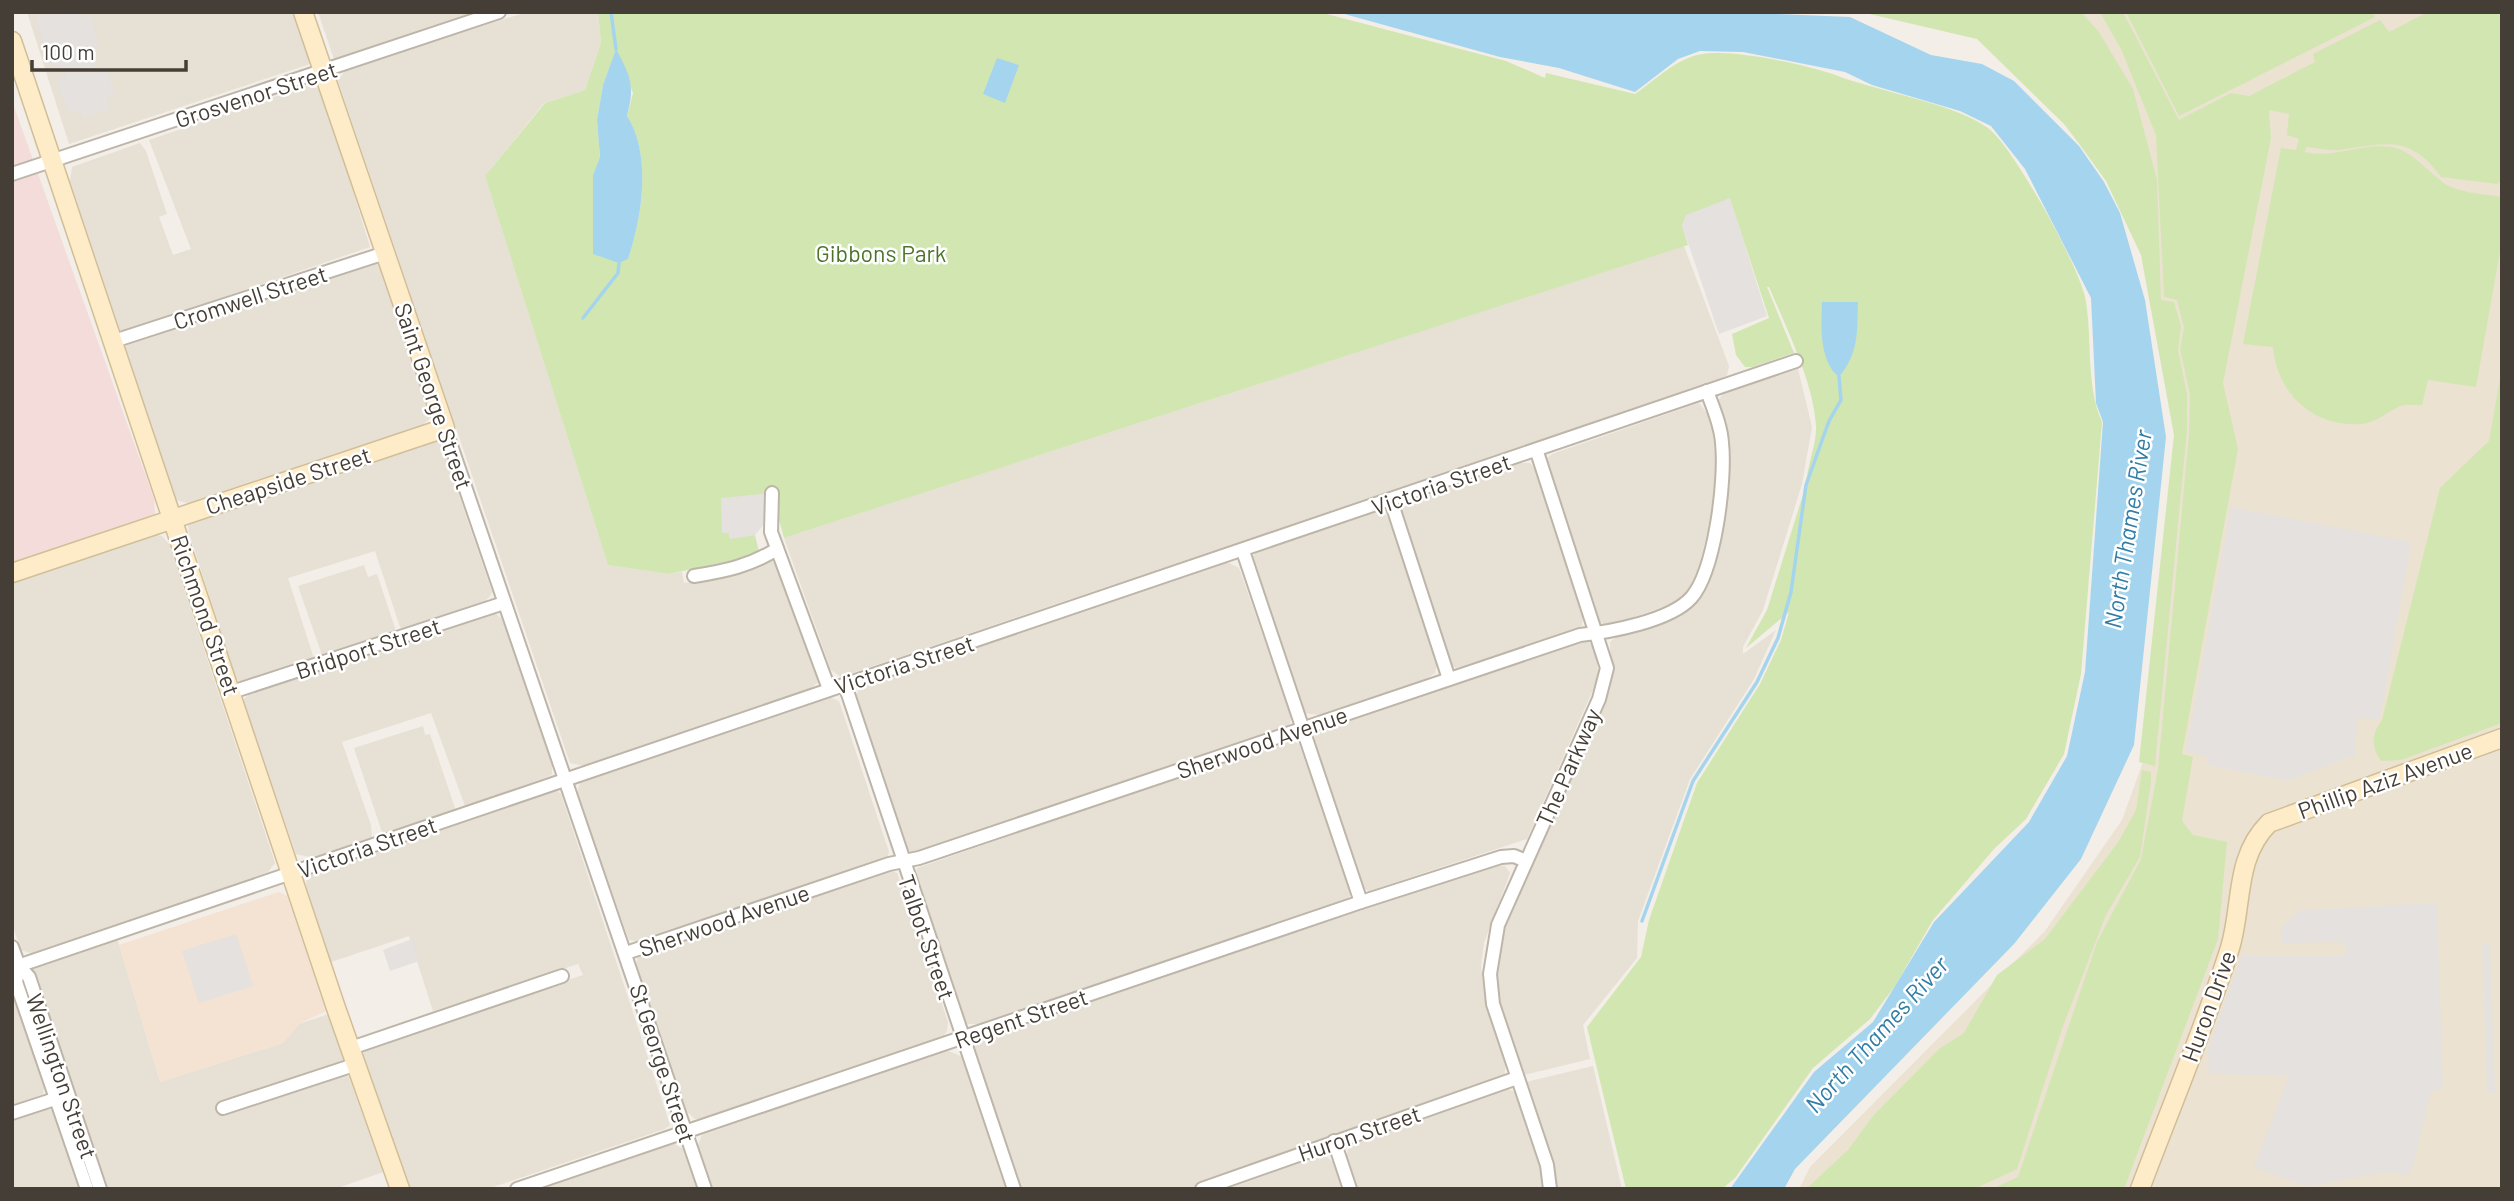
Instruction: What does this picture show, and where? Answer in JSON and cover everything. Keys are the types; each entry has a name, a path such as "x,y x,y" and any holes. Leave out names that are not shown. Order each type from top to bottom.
{"street":[{"name":"Saint George Street","path":"303,12 566,779"},
{"name":"Grosvenor Street","path":"12,174 499,12"},
{"name":"Richmond Street","path":"12,41 50,162 114,341 400,1189"},
{"name":"Cromwell Street","path":"114,341 385,253"},
{"name":"Victoria Street","path":"15,967 829,689 1537,452 1796,361"},
{"name":"Sherwood Avenue","path":"626,953 1580,635 1614,631 1678,608 1691,598 1704,578 1724,486 1723,442 1707,391"},
{"name":"Cheapside Street","path":"12,572 445,428"},
{"name":"The Parkway","path":"1537,452 1606,661 1605,682 1498,925 1490,974 1493,1004 1547,1165 1550,1189"},
{"path":"772,493 770,523 777,549 829,689"},
{"path":"1391,501 1449,679"},
{"path":"694,576 755,563 777,549"},
{"path":"1243,551 1361,902"},
{"name":"Bridport Street","path":"232,692 504,603"},
{"name":"Talbot Street","path":"845,685 961,1038 1014,1189"},
{"name":"Phillip Aziz Avenue","path":"2269,823 2502,738"},
{"name":"St George Street","path":"566,779 705,1189"},
{"name":"Huron Drive","path":"2140,1189 2231,945 2247,854 2258,834 2269,823"},
{"name":"Regent Street","path":"517,1189 1361,902 1501,857 1514,856 1526,861"},
{"name":"Wellington Street","path":"12,947 16,982 100,1189"},
{"path":"223,1108 562,976"},
{"name":"Huron Street","path":"1202,1189 1518,1079"},
{"path":"12,1113 61,1096"},
{"name":"Wellington Street","path":"61,1096 86,1189"},
{"path":"1334,1141 1350,1189"}],"shaded area":[{"path":"27,12 296,12 313,63 69,144"},
{"path":"35,12 52,12 53,15 76,12 82,18 91,15 99,50 89,54 98,73 107,70 115,95 106,98 110,109 83,118 80,110 69,114 57,79 66,76 62,65 51,65 47,51 56,46 45,49"},
{"path":"318,12 481,12 334,59"},
{"path":"527,12 598,12 601,43 585,90 544,103 485,176 608,565 669,574 682,572 684,583 723,578 772,561 777,565 818,682 810,689 585,766 570,763 338,81 346,69"},
{"path":"2045,12 2502,12 2502,1189 1799,1189 1810,1167 2045,931 2122,820 2147,751 2178,409 2154,278"},
{"path":"306,86 322,89 370,247 128,330 120,330 70,181 72,167 140,143 146,151 167,214 159,217 173,255 191,249 149,140"},
{"path":"12,101 154,499 155,514 12,563"},
{"path":"1730,198 1767,316 1719,334 1682,225 1686,215"},
{"path":"1684,246 1729,366 1727,375 1720,379 841,677 831,670 784,538"},
{"path":"376,261 381,266 430,411 429,419 423,425 192,504 175,500 125,346"},
{"path":"1798,369 1812,427 1802,484 1763,610 1743,647 1743,654 1776,630 1754,679 1690,779 1638,921 1637,958 1583,1025 1590,1059 1524,1075 1499,998 1496,967 1499,939 1611,682 1610,642 1616,637 1685,611 1701,596 1711,577 1729,486 1727,436 1718,410 1719,399 1725,392"},
{"path":"1699,403 1710,417 1718,466 1717,491 1695,584 1677,602 1605,625 1599,621 1546,459 1552,454"},
{"path":"434,439 441,443 492,592 485,602 405,629 400,627 375,551 288,578 315,662 244,683 236,679 189,533 188,526 192,519"},
{"path":"1519,463 1530,463 1535,469 1583,615 1582,625 1574,632 1456,668 1448,663 1400,513 1401,505"},
{"path":"772,493 780,523 764,524 755,535 730,539 729,533 722,533 721,498"},
{"path":"2231,507 2411,542 2380,719 2357,718 2355,755 2288,781 2207,765 2208,757 2186,751"},
{"path":"1376,512 1385,514 1390,521 1437,664 1435,673 1423,681 1320,715 1302,713 1251,564 1253,556 1257,551"},
{"path":"148,533 162,536 169,544 275,863 268,872 34,954 21,950 12,924 12,580"},
{"path":"1227,562 1239,568 1291,716 1290,724 1284,730 920,851 911,852 904,848 855,698 860,686"},
{"path":"364,565 368,577 377,574 395,628 394,634 323,658 298,586"},
{"path":"495,613 502,619 552,765 552,775 465,806 431,713 342,742 371,825 372,838 314,858 296,854 243,700 248,695"},
{"path":"1578,640 1587,641 1594,647 1599,676 1527,839 1369,891 1362,888 1314,744 1315,734 1321,728"},
{"path":"827,696 839,701 889,852 887,858 643,942 629,940 577,793 581,780"},
{"path":"423,726 425,735 430,734 456,811 383,835 354,748"},
{"path":"1288,739 1299,744 1349,886 1350,896 1344,903 981,1024 966,1024 916,875 917,868"},
{"path":"555,789 561,794 670,1125 665,1129 487,1189 406,1189 362,1059 365,1047 583,975 578,964 433,1011 409,936 331,962 306,885 307,873"},
{"path":"1496,865 1505,866 1510,873 1484,943 1481,966 1485,1001 1506,1065 1504,1076 1192,1189 1022,1189 974,1057 974,1045 979,1039"},
{"path":"888,870 897,873 948,1022 947,1031 942,1038 705,1119 695,1119 686,1111 636,965 638,956"},
{"path":"279,892 287,896 326,1011 299,1024 283,1043 160,1082 119,945"},
{"path":"2437,903 2443,1089 2431,1091 2412,1170 2404,1175 2383,1172 2307,1187 2254,1167 2289,1076 2209,1074 2208,1048 2242,956 2342,956 2346,952 2347,947 2339,942 2282,943 2281,928 2300,910"},
{"path":"236,934 253,986 199,1003 182,951"},
{"path":"117,938 160,1082 283,1043 299,1024 329,1014 346,1062 219,1103 221,1113 343,1073 349,1077 383,1172 335,1189 104,1189 32,979 33,967"},
{"path":"412,939 419,961 390,971 383,950"},
{"path":"2482,943 2490,943 2495,1093 2487,1093"},
{"path":"12,988 45,1085 43,1094 12,1105"},
{"path":"946,1050 963,1057 1008,1189 711,1189 697,1148 702,1135"},
{"path":"1593,1066 1622,1189 1557,1189 1551,1158 1526,1082"},
{"path":"1505,1088 1515,1092 1538,1159 1543,1189 1355,1189 1346,1160 1348,1149 1354,1144"},
{"path":"40,1106 54,1111 80,1189 12,1189 12,1116"},
{"path":"671,1142 685,1150 698,1189 537,1189"},
{"path":"1316,1156 1327,1157 1334,1163 1344,1189 1228,1189"}],"green space":[{"name":"Gibbons Park","path":"598,12 1319,12 1506,61 1545,78 1546,73 1635,94 1667,70 1694,56 1733,54 1809,67 1936,105 1973,119 1988,128 2013,157 2058,234 2085,297 2093,392 2102,422 2081,674 2064,754 2026,819 1994,849 1933,920 1895,986 1870,1019 1813,1068 1735,1178 1722,1189 1626,1189 1587,1027 1641,957 1649,920 1697,783 1760,684 1781,640 1789,612 1746,648 1767,610 1806,485 1816,433 1814,409 1805,374 1769,287 1794,353 1752,367 1745,367 1736,355 1732,334 1769,318 1730,199 1682,225 1688,245 784,538 772,493 729,533 730,538 755,535 759,552 752,556 669,574 608,565 485,176 545,103 585,90 601,43","holes":["616,50 633,93 627,117 640,149 642,187 637,225 628,259 593,254 593,175 600,158 597,120 603,85"]},
{"path":"1861,12 2081,12 2099,32 2133,89 2157,180 2161,300 2174,302 2181,326 2178,350 2187,394 2187,430 2155,766 2139,762 2174,435 2141,255 2106,181 2080,145 2064,124 1977,39"},
{"path":"2100,12 2123,12 2179,120 2231,93 2249,96 2315,62 2313,54 2380,20 2389,32 2428,12 2502,12 2502,181 2497,184 2441,177 2418,153 2395,145 2383,144 2335,150 2306,147 2305,152 2326,154 2380,146 2399,149 2450,186 2502,197 2502,240 2476,387 2428,380 2422,405 2400,406 2377,419 2361,424 2344,424 2313,414 2290,393 2276,364 2273,347 2243,344 2281,148 2296,150 2299,139 2287,135 2289,114 2269,110 2271,138 2223,383 2238,449 2182,754 2193,757 2182,821 2193,835 2227,842 2218,939 2124,1189 1992,1189 2018,1177 2097,942 2141,859 2158,769 2189,434 2190,395 2180,349 2184,328 2177,300 2164,297 2156,135 2121,49"},
{"path":"2126,12 2372,12 2375,17 2179,116"},
{"path":"2502,367 2502,723 2401,760 2381,761 2375,751 2374,736 2382,720 2440,488 2489,441"},
{"path":"2142,770 2151,772 2151,782 2140,857 2106,915 2063,1026 2017,1169 1974,1189 1806,1189 1848,1150 1873,1116 1939,1049 1964,1033 1997,975 2045,939 2119,841 2136,810"}],"water":[{"name":"North Thames River","path":"1337,12 1729,12 1850,17 1931,55 1982,64 2014,81 2079,146 2104,182 2120,213 2145,300 2166,437 2134,745 2081,859 2014,944 1795,1169 1784,1189 1730,1189 1814,1072 1873,1022 1934,922 2029,822 2067,756 2085,672 2103,422 2096,403 2091,298 2025,169 1991,126 1960,111 1872,85 1845,72 1743,52 1700,51 1678,59 1635,92 1559,68 1500,57"},
{"path":"616,49 630,82 631,97 627,116 640,149 642,168 640,206 633,243 628,259 619,263 593,254 593,175 600,157 597,120 603,85"},
{"path":"997,58 1019,65 1005,103 983,94"},
{"path":"1822,302 1858,302 1854,351 1839,377 1832,370 1825,353"}],"waterway":[{"path":"611,12 616,49"},
{"path":"583,318 618,273 619,263"},
{"path":"1642,921 1693,781 1757,682 1778,638 1791,592 1806,485 1829,421 1841,400 1839,377"}]}
